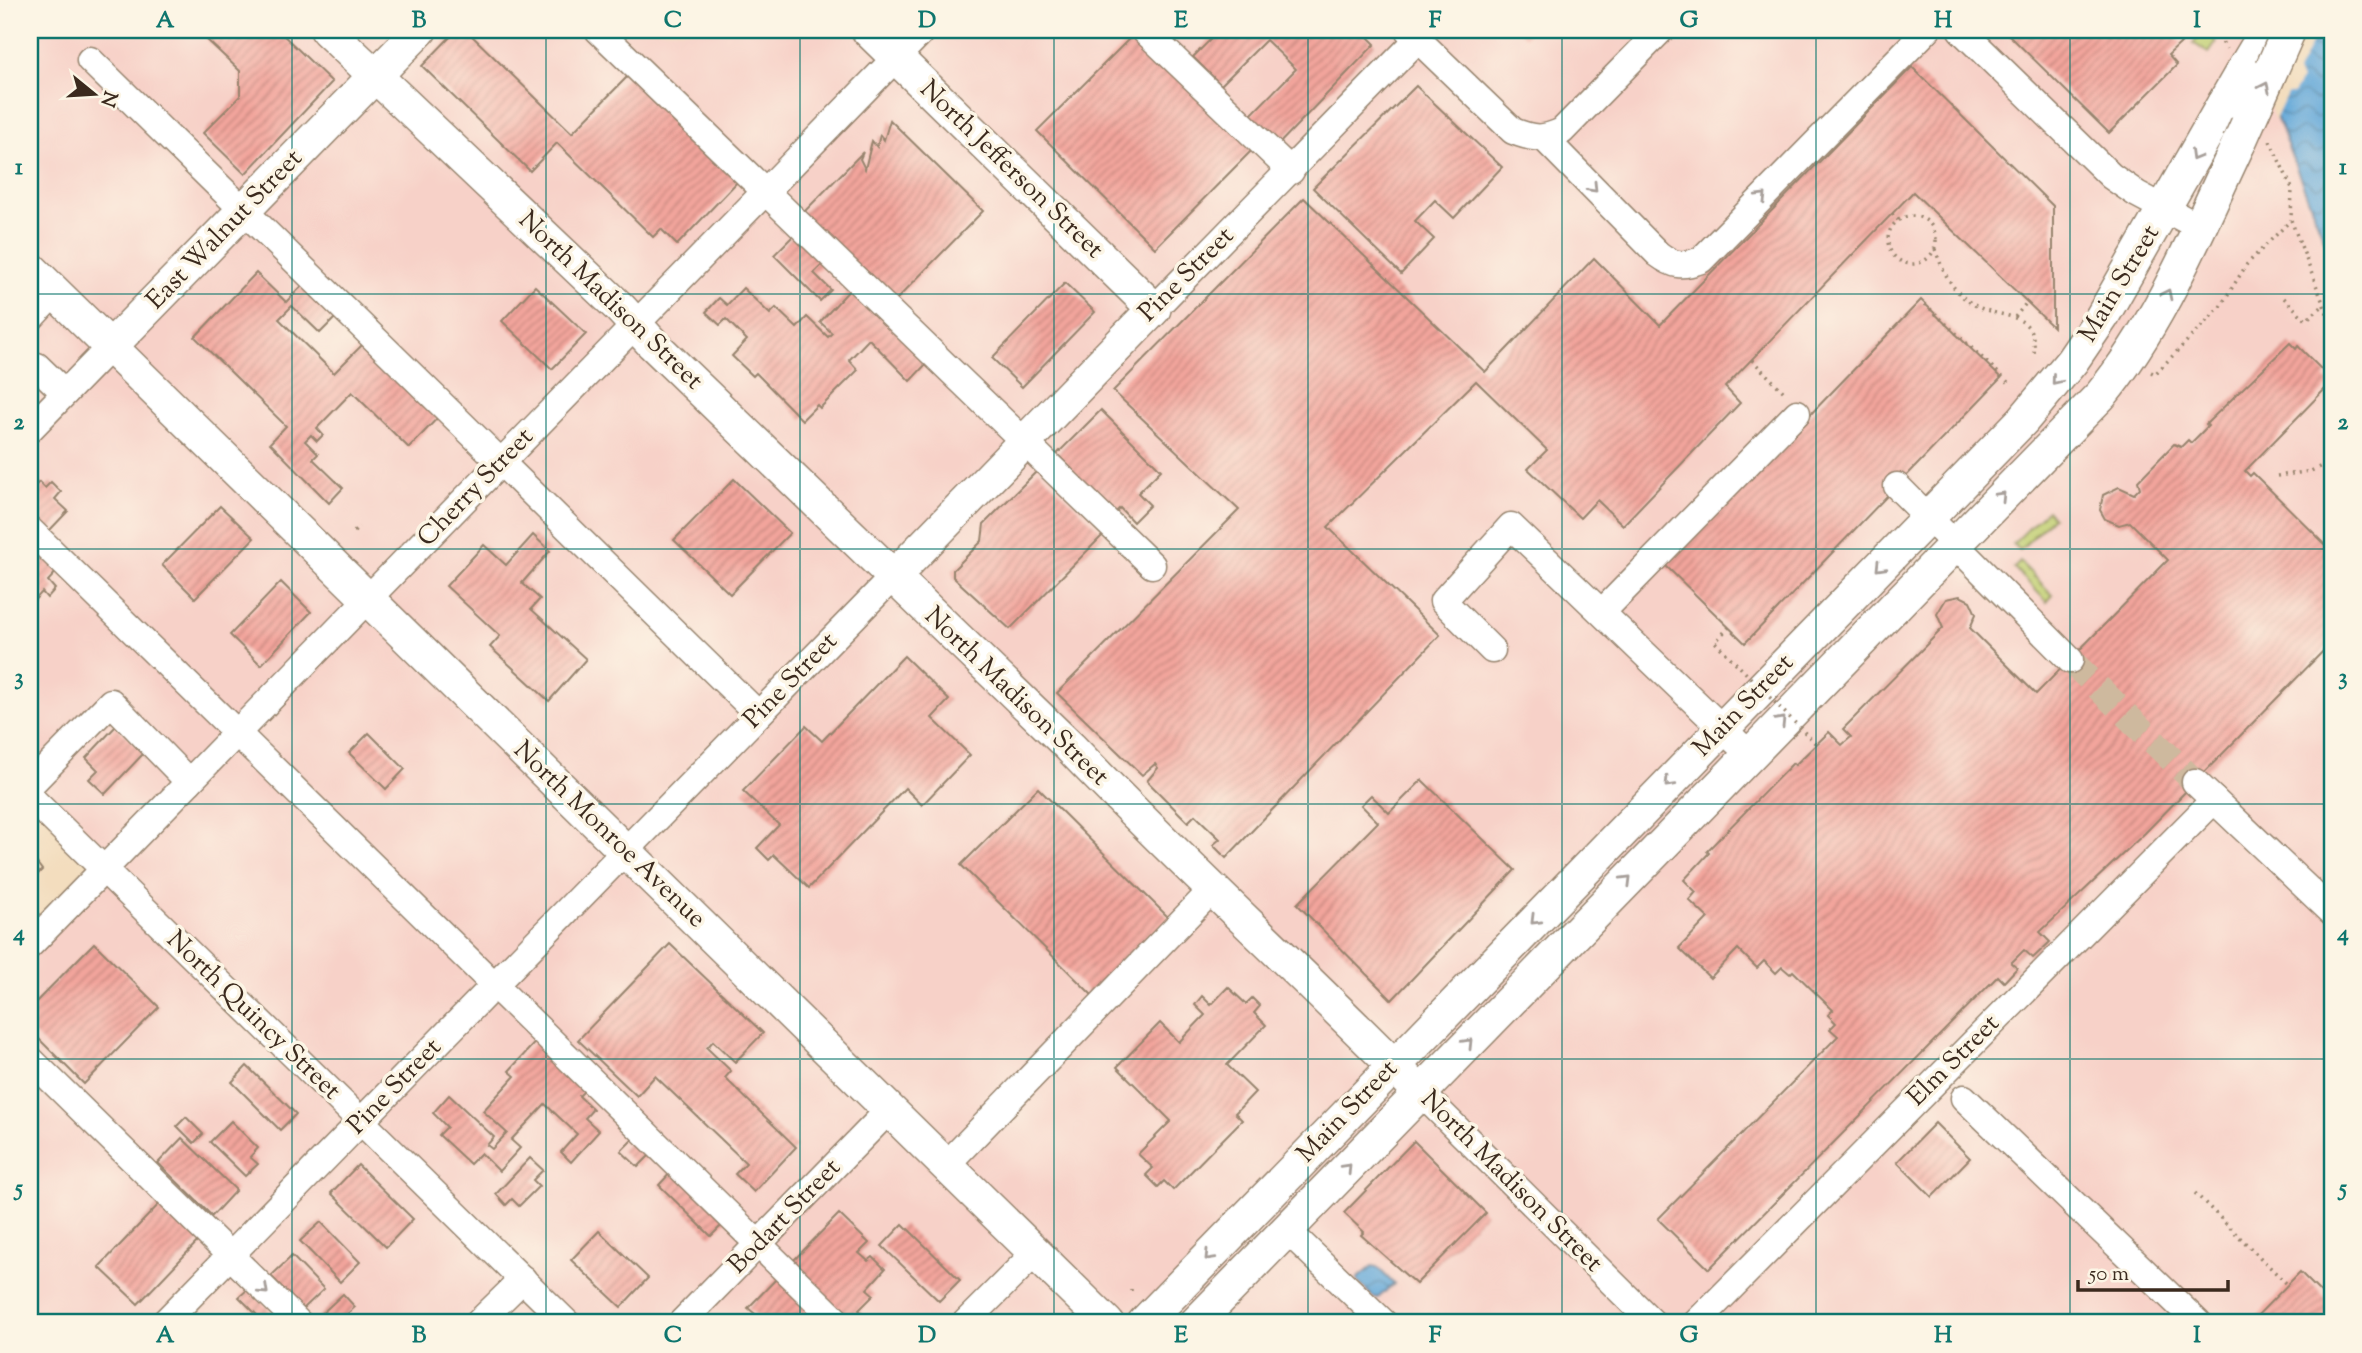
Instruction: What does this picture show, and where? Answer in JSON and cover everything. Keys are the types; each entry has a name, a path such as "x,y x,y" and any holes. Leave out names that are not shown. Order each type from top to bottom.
{"main road":[{"name":"North Madison Street","path":"327,30 636,325 1420,1092"},
{"name":"East Walnut Street","path":"110,347 420,30"},
{"name":"North Jefferson Street","path":"868,30 1154,309"},
{"name":"Main Street","path":"1144,1323 2020,424 2072,361 2128,276 2267,30"},
{"name":"Main Street","path":"1196,1323 2077,421 2132,356 2157,315 2199,227 2254,141 2289,30"},
{"name":"North Monroe Avenue","path":"30,268 1107,1323"},
{"name":"Pine Street","path":"894,576 1154,309"},
{"path":"1210,1323 1233,1286"}],"street":[{"path":"598,30 1152,565"},
{"name":"Cherry Street","path":"30,945 923,30"},
{"path":"1144,30 1291,171"},
{"path":"1413,34 1513,131 1530,138 1545,139 1562,131 1661,30"},
{"path":"1545,139 1658,254 1672,264 1685,266 1701,260 1927,30"},
{"path":"1961,30 2111,176 2199,227"},
{"name":"Pine Street","path":"1154,309 1291,171 1413,34"},
{"path":"90,60 758,714"},
{"path":"30,319 55,292"},
{"name":"East Walnut Street","path":"30,429 110,347"},
{"path":"32,366 65,393"},
{"path":"1602,612 1797,413"},
{"path":"1897,486 2070,660"},
{"path":"1492,650 1443,601 1511,526 1749,754"},
{"path":"30,530 839,1323"},
{"name":"Pine Street","path":"164,1323 894,576"},
{"path":"30,785 110,702 189,782"},
{"path":"2195,782 2332,912"},
{"name":"North Quincy Street","path":"30,797 567,1323"},
{"name":"Elm Street","path":"1696,1323 2214,800"},
{"path":"946,1166 1214,888"},
{"path":"30,1059 299,1323"},
{"name":"North Madison Street","path":"1420,1092 1653,1323"},
{"path":"1971,1105 2198,1323"},
{"name":"Bodart Street","path":"681,1323 889,1110"},
{"path":"1288,1231 1384,1323"},
{"path":"965,1323 1035,1253"},
{"path":"478,1323 523,1279"}],"path":[{"path":"2216,30 2228,54"},
{"path":"2254,141 2292,187 2291,220 2332,326"},
{"path":"1892,214 1898,220"},
{"path":"1935,249 1931,256 1917,265 1900,262 1889,250 1888,234 1898,220 1913,216 1927,221 1935,234 1935,249 1945,276 1960,294 1977,307 2015,317 2028,326 2033,336 2035,357"},
{"path":"2132,356 2155,374 2220,307 2238,276 2291,220"},
{"path":"2284,298 2306,320 2324,305"},
{"path":"1925,304 1926,302 2009,383"},
{"path":"2015,317 2027,302"},
{"path":"1752,360 1801,408 1797,413"},
{"path":"2277,476 2311,471 2332,461"},
{"path":"354,532 359,527"},
{"path":"1729,627 1715,642 1816,744"},
{"path":"2195,1193 2288,1284"}],"shaded area":[{"path":"30,30 2242,30 2332,259 2332,1323 30,1323 30,945 103,870 30,797"}],"green space":[{"path":"2188,30 2216,32 2213,38 2216,43 2209,53 2193,43 2197,39"},
{"path":"2047,510 2053,517 2020,550 2013,544"},
{"path":"2020,562 2053,595 2047,602 2014,568"}],"water":[{"path":"2242,30 2332,30 2332,259"},
{"path":"1372,1266 1377,1267 1394,1284 1378,1298 1373,1297 1358,1282 1358,1278"}],"pier":[{"path":"2238,30 2318,30 2297,73 2301,80 2293,94 2287,94 2275,120"}],"building":[{"path":"212,30 278,30 332,82 245,174 203,133 240,96 240,71 205,38"},
{"path":"457,30 466,30 572,133 630,74 740,179 677,245 661,229 653,237 557,143 530,171 422,66"},
{"path":"1138,30 1257,145 1155,248 1037,131"},
{"path":"1220,30 1361,30 1375,44 1274,149 1245,121 1296,69 1266,40 1221,85 1193,57"},
{"path":"1518,30 1532,30 1525,37"},
{"path":"2004,30 2168,30 2181,43 2168,55 2177,65 2109,133"},
{"path":"1912,67 2053,206 2053,327 1913,192 1725,387 1740,403 1623,525 1597,500 1580,518 1528,469 1547,450 1476,381 1328,527 1440,635 1226,858 1213,845 1220,839 1195,815 1188,822 1147,781 1158,768 1155,764 1142,775 1057,693 1239,510 1113,391 1304,198 1485,372 1594,258 1660,325"},
{"path":"1416,86 1502,167 1454,218 1435,200 1415,221 1434,239 1401,274 1313,188"},
{"path":"890,120 983,211 892,304 801,215 863,152 860,159 865,169 872,141 877,147 880,135 884,140"},
{"path":"798,231 827,260 814,273 831,290 820,301 774,255"},
{"path":"256,273 286,302 307,281 340,313 320,333 292,306 279,319 334,373 363,344 443,412 409,448 352,392 317,428 323,435 317,441 311,435 305,441 318,454 313,459 343,488 329,503 270,443 286,426 195,337"},
{"path":"1065,283 1095,312 1022,387 992,358"},
{"path":"535,286 586,334 552,369 502,321"},
{"path":"853,286 929,361 910,381 869,339 849,360 858,370 820,408 817,405 802,420 756,373 753,376 732,356 747,340 726,319 720,325 706,312 719,298 727,305 743,288 770,314 776,308 797,328 807,317 828,337 832,333 820,322"},
{"path":"1921,300 2001,378 1745,643 1665,565"},
{"path":"2290,343 2296,349 2298,346 2327,375 2324,378 2330,384 2245,471 2250,476 2253,473 2332,551 2332,642 2145,833 2040,932 2050,942 2033,958 2024,950 2011,963 2017,968 2004,982 1998,976 1709,1269 1658,1219 1838,1036 1830,1029 1836,1023 1828,1015 1833,1010 1793,971 1790,974 1782,967 1776,973 1764,961 1757,968 1738,949 1710,978 1679,948 1708,918 1689,900 1696,892 1684,880 1709,853 1707,851 1793,763 1795,765 1829,732 1842,745 1851,737 1843,729 1943,628 1937,614 1946,599 1960,596 1970,601 1976,614 1970,628 2036,694 2168,560 2130,522 2119,525 2105,519 2100,510 2103,495 2119,487 2134,494 2140,488 2138,481 2174,444 2181,447 2188,440 2191,443 2208,426 2206,424"},
{"path":"1101,410 1161,470 1138,493 1150,505 1133,522 1120,508 1115,513 1057,454"},
{"path":"1038,470 1104,534 1010,629 953,577 953,570 982,541 984,524"},
{"path":"734,479 790,533 730,594 674,540"},
{"path":"39,482 45,488 51,482 61,492 55,499 68,511 48,532 30,514 30,486 32,489"},
{"path":"220,506 254,538 195,598 162,565"},
{"path":"533,535 550,551 522,583 540,599 531,609 586,659 549,701 490,647 500,636 446,586 484,545 506,565"},
{"path":"30,542 58,570 48,581 55,589 47,598 42,592 30,605"},
{"path":"281,582 311,612 261,665 230,635"},
{"path":"904,656 949,700 932,718 970,755 922,805 905,788 809,888 774,855 769,860 757,848 779,825 743,791 806,726 822,741"},
{"path":"116,726 144,753 105,794 89,779 98,770 86,758"},
{"path":"369,733 405,769 386,789 349,753"},
{"path":"1422,780 1515,870 1392,1000 1297,904 1378,822 1361,805 1371,795 1389,813"},
{"path":"1038,788 1169,918 1092,995 961,865"},
{"path":"30,854 42,870 30,882"},
{"path":"94,943 159,1007 84,1084 30,1030 30,1008"},
{"path":"670,944 763,1033 735,1062 713,1041 707,1048 731,1071 725,1078 796,1147 754,1192 735,1174 746,1163 655,1076 637,1096 578,1040"},
{"path":"1228,987 1246,1004 1252,998 1260,1006 1254,1013 1266,1025 1227,1065 1255,1092 1235,1113 1242,1120 1173,1190 1164,1181 1158,1187 1146,1175 1153,1168 1138,1154 1171,1121 1117,1067 1160,1023 1179,1042 1205,1015 1195,1005 1202,996 1211,1005"},
{"path":"539,1038 585,1090 579,1096 593,1109 585,1118 599,1131 571,1162 561,1152 577,1134 545,1104 511,1140 520,1148 499,1171 481,1153 470,1164 439,1135 447,1127 433,1113 449,1095 494,1137 487,1145 492,1149 507,1133 483,1111 515,1076 509,1071"},
{"path":"247,1066 296,1114 280,1130 232,1082"},
{"path":"186,1117 203,1134 194,1143 177,1126"},
{"path":"231,1121 258,1148 250,1157 258,1164 245,1176 210,1142"},
{"path":"1935,1123 1970,1158 1932,1197 1897,1162"},
{"path":"636,1136 653,1152 638,1167 621,1151"},
{"path":"182,1138 236,1190 212,1216 158,1163"},
{"path":"1414,1141 1486,1213 1416,1284 1361,1235 1364,1232 1344,1213"},
{"path":"530,1158 543,1170 533,1180 539,1186 519,1206 512,1199 506,1205 496,1194"},
{"path":"358,1165 413,1219 386,1247 331,1193"},
{"path":"674,1169 727,1220 711,1236 659,1185"},
{"path":"162,1201 201,1238 138,1304 99,1267"},
{"path":"839,1214 869,1243 859,1253 868,1261 873,1257 885,1269 867,1289 874,1295 859,1310 871,1323 852,1323 791,1263"},
{"path":"321,1222 360,1262 340,1282 300,1241"},
{"path":"903,1224 960,1280 939,1301 882,1246"},
{"path":"599,1231 648,1278 621,1307 571,1260"},
{"path":"292,1256 324,1289 303,1309 271,1276"},
{"path":"2300,1272 2332,1304 2332,1323 2250,1323"},
{"path":"781,1274 832,1323 766,1323 748,1308"},
{"path":"248,1289 283,1323 260,1323 263,1321 239,1297"},
{"path":"343,1294 355,1307 345,1316 352,1323 320,1323 316,1319"}],"tunnel":[{"path":"2070,660 2195,782"}]}
